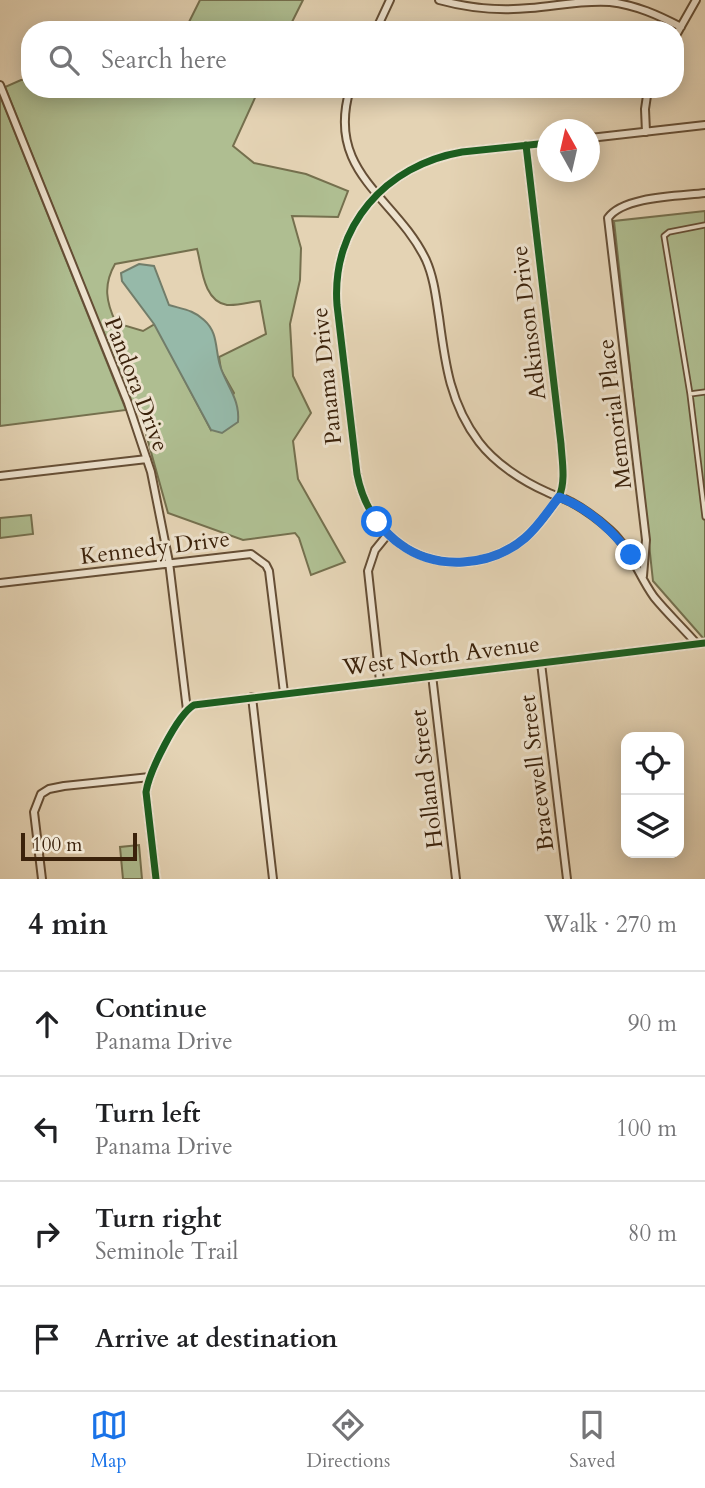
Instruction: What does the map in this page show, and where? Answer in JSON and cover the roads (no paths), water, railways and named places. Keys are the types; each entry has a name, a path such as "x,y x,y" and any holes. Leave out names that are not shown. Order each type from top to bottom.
{"street":[{"path":"380,21 390,0"},
{"path":"439,0 467,6 508,9 612,2 650,12 669,21"},
{"path":"684,22 696,0"},
{"name":"Pandora Drive","path":"0,85 128,403 147,458 169,562 187,710"},
{"path":"349,98 345,114 346,140 357,166 376,195 407,230 428,264 447,374 465,421 479,443 503,466 544,491 576,505 612,532 631,555 654,597 702,644"},
{"path":"646,132 647,98"},
{"path":"600,137 705,125"},
{"name":"Panama Drive","path":"537,144 463,152 436,158 403,174 376,195 355,221 343,246 336,291 359,484 369,511 388,534 411,551 430,559 463,563 482,560 509,550 524,539 559,497"},
{"name":"Adkinson Drive","path":"526,145 561,444 562,483 559,497"},
{"name":"Memorial Place","path":"643,578 646,540 608,218 621,207 632,203 705,193"},
{"path":"0,476 147,458"},
{"path":"380,681 368,571 375,550 388,534"},
{"name":"Kennedy Drive","path":"0,583 247,554 257,557 269,571 284,693"},
{"name":"West North Avenue","path":"187,710 207,701 702,644"},
{"name":"Bracewell Street","path":"541,663 567,879"},
{"name":"Holland Street","path":"432,675 456,879"},
{"path":"252,696 273,879"},
{"path":"156,879 146,792 150,777 187,710"},
{"path":"42,879 34,812 41,794 64,786 150,777"}],"lane":[{"path":"705,225 669,232 664,236 690,394 705,517"},
{"path":"690,394 705,392"}]}
